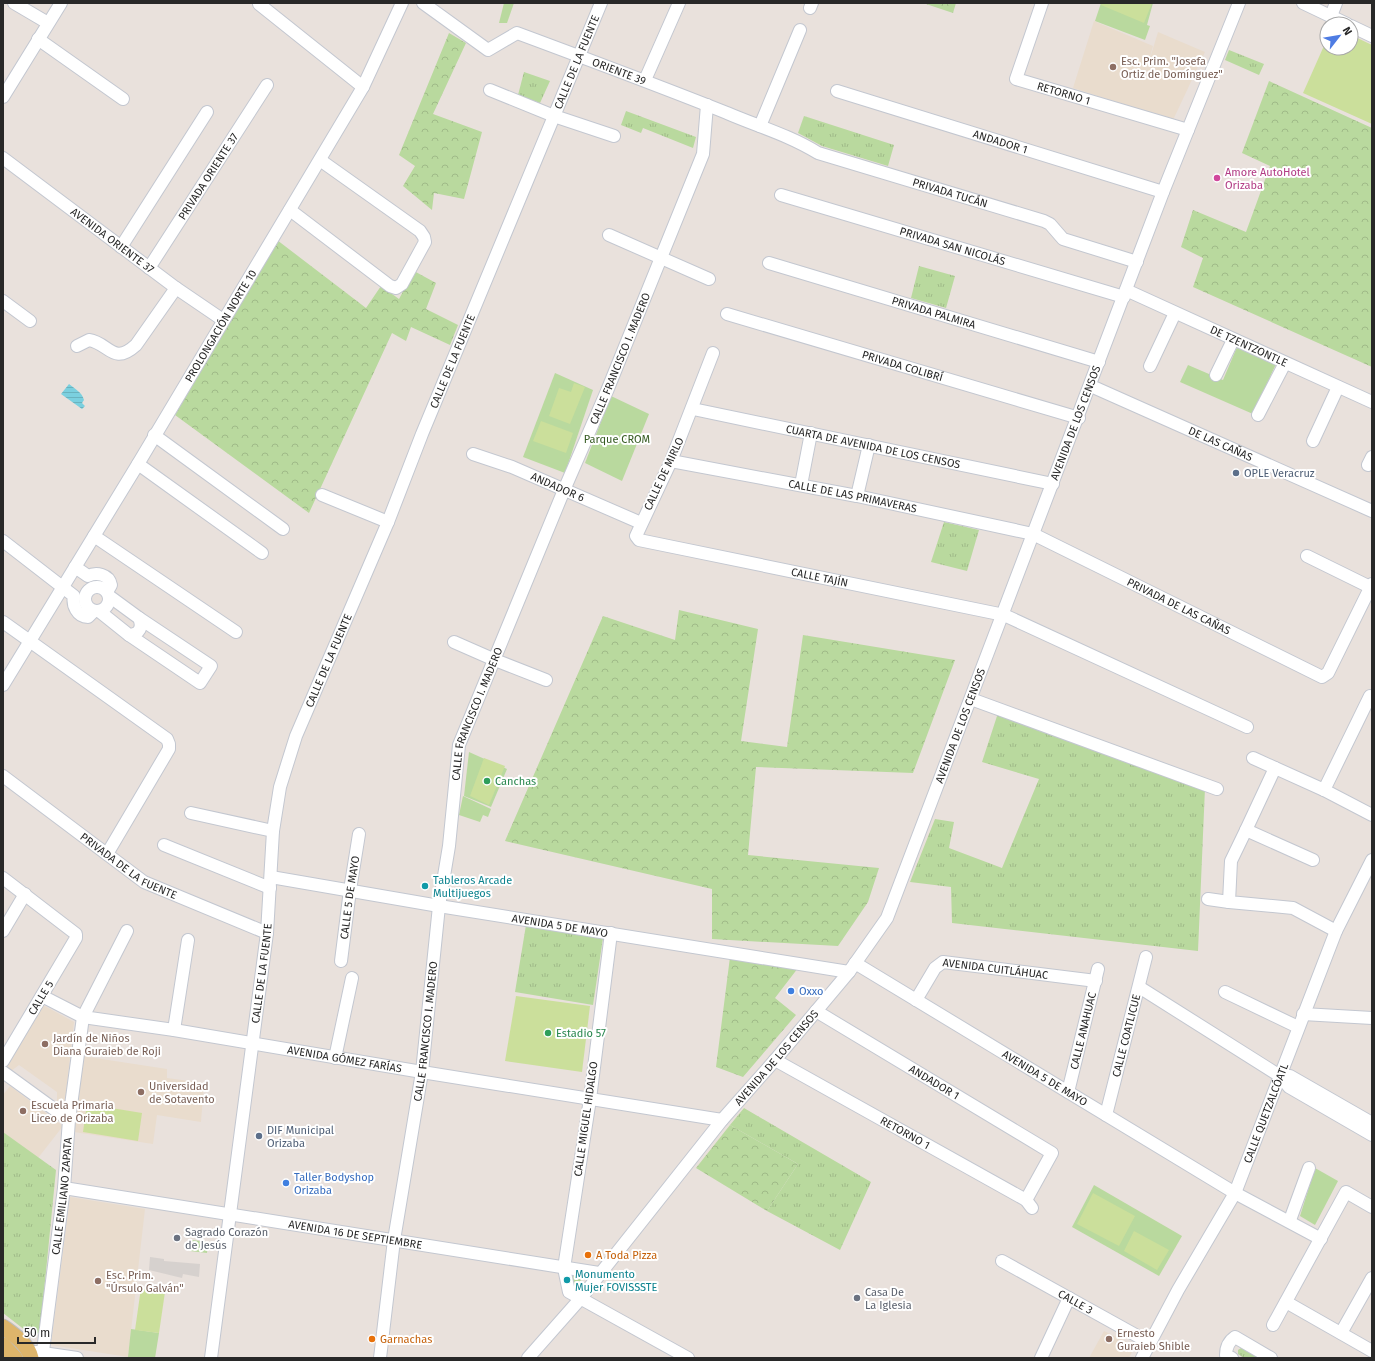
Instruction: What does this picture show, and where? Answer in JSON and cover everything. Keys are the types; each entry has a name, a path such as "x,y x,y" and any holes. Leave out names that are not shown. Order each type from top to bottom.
{"main road":[{"path":"3,1326 35,1354"},
{"path":"3,1345 15,1357 35,1354"}],"street":[{"path":"14,3 48,23"},
{"path":"3,97 60,3"},
{"name":"PROLONGACIÓN NORTE 10","path":"3,685 138,464 363,87 402,3"},
{"name":"ORIENTE 39","path":"423,3 488,50 517,33 645,80 760,126"},
{"name":"CALLE DE LA FUENTE","path":"211,1358 228,1215 253,1043 267,933 273,831 280,787 296,736 388,522 422,434 578,56 602,3"},
{"path":"645,80 679,3"},
{"name":"RETORNO 1","path":"1042,3 1016,79 1188,130"},
{"name":"AVENIDA DE LOS CENSOS","path":"528,1358 581,1298 599,1273 722,1120 776,1060 852,968 887,918 1004,615 1033,534 1079,418 1163,192 1238,3"},
{"path":"1303,3 1331,16 1336,3"},
{"path":"259,4 363,87"},
{"path":"760,126 800,30"},
{"path":"1359,30 1372,36"},
{"path":"38,39 123,99"},
{"name":"PRIVADA ORIENTE 37","path":"149,268 267,85"},
{"path":"490,90 554,116 614,136"},
{"name":"ANDADOR 1","path":"837,91 1163,192"},
{"name":"CALLE FRANCISCO I. MADERO","path":"380,1358 394,1240 422,1072 439,906 449,846 459,745 564,490 607,392 703,154 707,105"},
{"path":"121,247 207,112"},
{"name":"PRIVADA TUCÁN","path":"760,126 797,140 818,153 1044,221 1050,224 1063,239 1137,262"},
{"name":"AVENIDA ORIENTE 37","path":"3,158 176,288 223,320"},
{"path":"290,210 390,286 396,288 402,284 425,242 424,237 420,231 320,160"},
{"name":"PRIVADA SAN NICOLÁS","path":"781,194 1125,294"},
{"path":"609,235 709,279"},
{"name":"PRIVADA PALMIRA","path":"769,263 1099,362"},
{"path":"77,346 89,340 110,352 122,354 129,351 136,345 176,288"},
{"name":"DE TZENTZONTLE","path":"1125,294 1175,312 1233,340 1372,402"},
{"path":"3,301 30,321"},
{"path":"1150,366 1175,312"},
{"name":"PRIVADA COLIBRÍ","path":"727,314 1079,418"},
{"path":"1216,375 1233,340"},
{"name":"CALLE DE MIRLO","path":"637,539 636,536 641,523 671,461 693,409 713,353"},
{"path":"1258,416 1285,363"},
{"name":"DE LAS CAÑAS","path":"1091,386 1372,511"},
{"path":"1313,441 1338,387"},
{"name":"CUARTA DE AVENIDA DE LOS CENSOS","path":"693,409 1053,484"},
{"path":"801,485 811,433"},
{"path":"154,435 283,529"},
{"path":"857,496 869,445"},
{"name":"ANDADOR 6","path":"473,454 512,467 641,523"},
{"name":"CALLE DE LAS PRIMAVERAS","path":"671,461 857,496 1033,534"},
{"path":"138,464 262,553"},
{"path":"322,494 388,522"},
{"name":"PRIVADA DE LAS CAÑAS","path":"1033,534 1322,677 1328,673 1372,586"},
{"path":"94,536 236,632"},
{"name":"CALLE TAJÍN","path":"637,539 1004,615 1247,727"},
{"path":"3,541 74,596 74,607 81,616 88,617 108,605 108,594 111,585 108,579 98,574 88,576 75,567"},
{"path":"1307,556 1372,586"},
{"path":"96,586 104,589 108,594 139,618 211,666 200,683 96,611 85,604 86,592 96,586"},
{"path":"129,635 140,630 142,624 139,618"},
{"path":"3,622 167,739 169,749 107,854"},
{"path":"454,642 546,680"},
{"path":"1324,790 1370,696"},
{"path":"971,699 1217,789"},
{"path":"1253,758 1324,790 1372,814"},
{"path":"1229,902 1231,861 1275,768"},
{"name":"PRIVADA DE LA FUENTE","path":"3,776 144,882 267,933"},
{"path":"191,813 273,831"},
{"path":"1246,830 1313,860"},
{"name":"CALLE 5 DE MAYO","path":"341,961 359,834"},
{"name":"AVENIDA 5 DE MAYO","path":"164,845 271,882 350,890 439,906 611,933 852,968 916,1000 1235,1192"},
{"name":"CALLE QUETZALCÓATL","path":"1142,1358 1178,1290 1235,1192 1336,931 1372,860"},
{"path":"3,878 25,894 3,931"},
{"name":"CALLE 5","path":"3,1061 76,938 76,934 25,894"},
{"path":"1208,899 1293,908 1336,931"},
{"name":"CALLE EMILIANO ZAPATA","path":"35,1354 64,1188 69,1120 83,1018 127,931"},
{"name":"CALLE MIGUEL HIDALGO","path":"581,1298 569,1292 564,1268 590,1098 611,933"},
{"path":"174,1030 188,940"},
{"name":"CALLE COATLICUE","path":"1106,1115 1146,957"},
{"name":"AVENIDA CUITLÁHUAC","path":"916,1000 935,968 943,962 1097,975"},
{"name":"CALLE ANAHUAC","path":"1068,1092 1097,975"},
{"path":"335,1058 352,978"},
{"path":"1139,987 1280,1076 1288,1086 1372,1135"},
{"path":"1225,992 1298,1027"},
{"name":"AVENIDA GÓMEZ FARÍAS","path":"42,996 83,1018 174,1030 335,1058 722,1120"},
{"name":"ANDADOR 1","path":"816,1011 1052,1153 1029,1204"},
{"path":"1303,1014 1372,1018"},
{"name":"RETORNO 1","path":"776,1060 1029,1204"},
{"path":"3,1072 69,1120"},
{"path":"1280,1076 1290,1076 1372,1123"},
{"path":"1290,1220 1309,1168"},
{"name":"AVENIDA 16 DE SEPTIEMBRE","path":"64,1188 599,1273"},
{"path":"1235,1192 1290,1220 1321,1239"},
{"path":"1272,1325 1346,1192 1372,1207"},
{"name":"CALLE 3","path":"1002,1261 1150,1343"},
{"path":"1341,1333 1372,1278"},
{"path":"581,1298 688,1358"},
{"path":"1041,1358 1069,1298"},
{"path":"1286,1302 1372,1350"},
{"path":"1232,1358 1226,1355 1226,1352 1230,1341 1235,1337 1271,1358"},
{"path":"35,1354 77,1358"}],"shaded area":[{"path":"1094,21 1153,46 1141,88 1158,32 1205,52 1173,120 1073,88"},
{"name":"Jardín de Niños Diana Guraieb de Roji","path":"41,1004 74,1022 64,1110 57,1105 57,1092 19,1065 11,1071 5,1066"},
{"name":"Universidad de Sotavento","path":"82,1056 167,1069 167,1078 204,1083 201,1122 157,1115 153,1144 74,1132"},
{"name":"Escuela Primaria Liceo de Orizaba","path":"10,1086 63,1126 38,1158 3,1132 3,1095"},
{"name":"Esc. Prim. \"Úrsulo Galván\"","path":"70,1197 145,1209 128,1357 51,1345"},
{"path":"150,1257 164,1259 164,1261 200,1264 199,1277 183,1274 182,1278 149,1270"},
{"name":"Ernesto Guraieb Shible","path":"1104,1331 1135,1346 1129,1358 1089,1358"}],"green space":[{"path":"504,3 514,3 507,23 499,23"},
{"path":"923,3 956,3 953,13"},
{"path":"1101,3 1153,3 1147,25 1150,26 1145,40 1095,21"},
{"path":"1102,3 1152,3 1144,23 1101,5"},
{"path":"449,33 466,43 433,114 482,132 464,199 434,193 432,210 403,186 415,166 399,155"},
{"path":"1359,39 1372,45 1372,124 1303,93 1319,56 1359,56"},
{"path":"1229,50 1264,64 1259,75 1225,60"},
{"path":"524,72 550,81 540,103 518,95"},
{"path":"1269,81 1372,128 1372,367 1193,287 1203,258 1181,247 1193,210 1246,232 1270,166 1242,153"},
{"path":"626,111 696,137 693,148 643,128 641,133 621,125"},
{"path":"804,116 894,145 888,166 822,146 798,133"},
{"path":"277,240 366,308 381,286 399,299 414,271 436,283 426,309 458,325 450,345 411,327 406,341 392,333 309,513 175,415"},
{"path":"919,266 955,276 946,308 911,298"},
{"path":"1237,347 1276,364 1253,414 1180,382 1188,365 1223,380"},
{"path":"555,373 593,390 565,473 523,457"},
{"path":"574,383 585,387 570,424 549,416 559,388 571,392"},
{"name":"Parque CROM","path":"611,396 649,414 622,481 585,463"},
{"path":"541,421 573,433 566,453 533,441"},
{"path":"944,522 979,530 967,571 931,562"},
{"path":"679,610 758,629 741,741 787,747 803,635 955,660 913,773 756,767 748,855 879,868 868,902 838,946 712,939 712,889 505,841 603,616 675,640"},
{"path":"998,713 1205,788 1198,951 952,923 951,887 910,882 935,819 954,822 949,848 1002,868 1039,779 982,762"},
{"path":"469,752 507,769 491,807 464,796"},
{"name":"Canchas","path":"484,758 505,766 489,805 470,796"},
{"path":"463,796 491,809 488,817 483,815 480,822 459,815"},
{"path":"526,925 603,938 593,1005 515,992"},
{"path":"730,957 798,968 775,998 796,1015 743,1077 716,1067"},
{"name":"Estadio 57","path":"516,996 590,1006 582,1072 505,1061"},
{"path":"87,1104 142,1113 138,1141 83,1132"},
{"path":"744,1108 871,1182 840,1250 767,1211 798,1164 730,1125"},
{"path":"730,1125 798,1164 767,1211 696,1168"},
{"path":"3,1132 56,1170 40,1332 36,1334 30,1334 3,1313"},
{"path":"1315,1168 1338,1181 1315,1225 1300,1216"},
{"path":"1094,1185 1182,1236 1159,1276 1072,1227"},
{"path":"1093,1193 1135,1216 1119,1246 1077,1224"},
{"path":"1134,1231 1169,1250 1157,1270 1124,1251"},
{"path":"192,1240 208,1242 207,1253 190,1251"},
{"path":"569,1275 583,1278 573,1289"},
{"path":"141,1288 165,1292 159,1333 135,1330"},
{"path":"131,1329 159,1333 155,1358 128,1357"},
{"path":"1241,1348 1258,1358 1244,1358 1238,1354 1238,1350"}],"water":[{"path":"69,384 82,395 84,400 82,403 85,406 82,409 61,394"}],"place":[{"name":"Esc. Prim. \"Josefa Ortiz de Domínguez\"","path":"1113,67"},
{"name":"Amore AutoHotel Orizaba","path":"1217,178"},
{"name":"OPLE Veracruz","path":"1236,473"},
{"name":"Canchas","path":"487,781"},
{"name":"Tableros Arcade Multijuegos","path":"425,886"},
{"name":"Oxxo","path":"791,991"},
{"name":"Estadio 57","path":"548,1033"},
{"name":"Jardín de Niños Diana Guraieb de Roji","path":"45,1044"},
{"name":"Universidad de Sotavento","path":"141,1092"},
{"name":"Escuela Primaria Liceo de Orizaba","path":"23,1111"},
{"name":"DIF Municipal Orizaba","path":"259,1136"},
{"name":"Taller Bodyshop Orizaba","path":"286,1183"},
{"name":"Sagrado Corazón de Jesús","path":"177,1238"},
{"name":"A Toda Pizza","path":"588,1255"},
{"name":"Monumento Mujer FOVISSSTE","path":"567,1280"},
{"name":"Esc. Prim. \"Úrsulo Galván\"","path":"98,1281"},
{"name":"Casa De La Iglesia","path":"857,1298"},
{"name":"Garnachas","path":"372,1339"},
{"name":"Ernesto Guraieb Shible","path":"1109,1339"}]}
